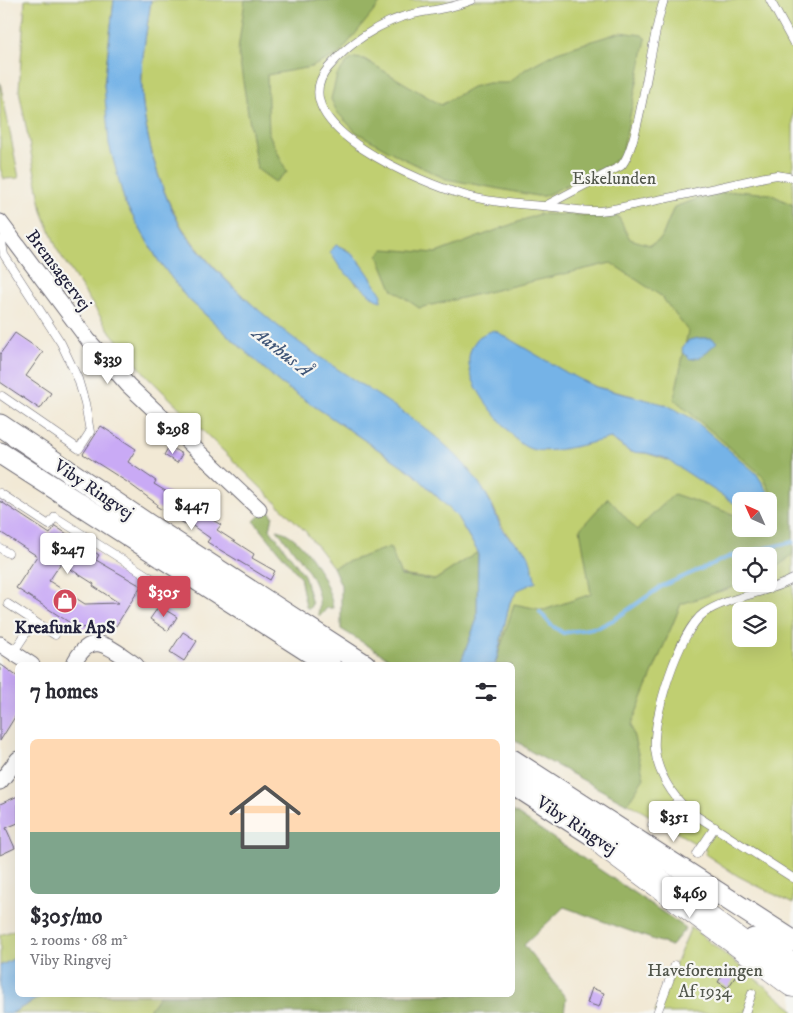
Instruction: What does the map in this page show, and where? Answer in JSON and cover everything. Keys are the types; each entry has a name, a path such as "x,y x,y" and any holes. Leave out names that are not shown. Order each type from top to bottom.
{"highway":[{"path":"606,844 793,983"}],"main road":[{"name":"Viby Ringvej","path":"0,425 146,524 360,662"},
{"name":"Viby Ringvej","path":"0,453 325,662"},
{"name":"Viby Ringvej","path":"515,762 793,941"},
{"path":"535,775 628,823 793,926"},
{"name":"Viby Ringvej","path":"515,785 793,964"}],"street":[{"name":"Bremsagervej","path":"3,226 89,341 128,386 259,509"},
{"path":"74,662 84,647 97,643 104,644 131,662"},
{"path":"0,644 27,662"},
{"path":"0,782 15,763"}],"lane":[{"path":"472,0 445,9 403,17 368,33 343,53 326,72 319,90 320,101 328,118 346,137 387,164 428,183 463,195 501,203 598,211 693,193 766,176 777,175 793,178"},
{"path":"546,206 621,166 626,159 636,126 657,18 664,0"},
{"path":"770,0 793,42"},
{"path":"566,195 565,202 569,208"},
{"path":"2,396 79,449 90,432 86,403 70,362 4,254 2,242 3,226"},
{"path":"0,493 50,525 54,517 153,579 144,593"},
{"path":"0,548 8,553"},
{"path":"793,579 780,586 711,609 699,617 688,630 668,680 654,733 655,750 659,765 678,801 689,811 793,878"},
{"path":"8,604 55,635"},
{"path":"13,653 34,621"},
{"path":"652,825 678,801"},
{"path":"696,854 715,827"},
{"path":"657,1013 675,965"},
{"path":"745,1013 752,993"}],"green space":[{"path":"25,0 114,0 104,85 125,203 158,260 186,297 280,383 413,473 456,515 478,552 435,580 341,566 333,567 305,531 147,376 111,333 58,251 42,211 19,90"},
{"name":"Eskelunden","path":"151,0 793,0 793,904 738,876 705,854 706,850 515,734 515,662 496,662 510,602 518,590 526,551 505,532 486,494 476,480 439,440 409,417 297,342 247,300 215,268 188,236 168,201 153,157 144,112 142,71","holes":["345,248 361,263 373,286 356,284","569,374 596,387 633,396 670,461 646,453 630,452 610,438 545,451"]},
{"path":"245,0 389,0 382,1 339,54 311,67 267,75 269,134 287,172 275,182 257,169 238,50"},
{"path":"621,32 642,35 646,39 622,154 609,165 544,196 446,179 400,157 356,132 337,112 331,99 337,75 347,62 354,58 364,59 441,105 472,87 488,83 508,83 527,68 557,52"},
{"path":"0,82 19,178 4,179 0,168"},
{"path":"737,191 770,194 793,205 793,554 777,568 777,547 732,547 732,588 681,604 631,725 644,778 627,804 530,751 515,740 515,662 496,662 514,604 544,610 591,594 580,529 608,498 637,530 674,494 732,514 732,538 778,538 778,492 771,492 762,475 674,399 688,331 661,296 611,263 419,308 392,289 378,255 384,249 436,253 539,214 618,216 630,239 650,245 661,239 674,207 709,195"},
{"path":"267,509 273,516 270,529 304,575 312,604 309,609 306,607 300,577 254,521"},
{"path":"277,530 296,540 305,550 327,586 333,608 327,608 320,616 318,614 317,591 313,580 300,558"},
{"path":"390,547 401,576 435,580 478,552 477,619 461,662 394,662 341,629 341,585 333,567"},
{"path":"515,812 686,928 671,946 564,907 524,945 566,998 564,1013 147,1013 159,997 515,997"},
{"name":"Haveforeningen Af 1934","path":"691,927 793,1009 793,1013 655,1013"},
{"path":"15,930 15,958 0,966 0,935"},
{"path":"40,997 159,997 147,1013 12,1013"}],"water":[{"name":"Aarhus Å","path":"114,0 151,0 144,44 142,91 144,112 153,157 160,179 177,219 187,236 237,291 278,326 319,357 400,410 440,440 474,476 489,500 506,535 527,553 536,582 518,590 510,602 496,662 461,662 477,619 478,552 456,515 413,473 280,383 186,297 158,260 125,203 109,144 104,85"},
{"path":"336,245 351,253 363,266 382,295 381,301 375,299 341,269 330,252"},
{"path":"494,330 569,374 596,387 667,405 693,419 756,473 768,492 732,492 732,502 665,458 646,453 630,452 611,438 571,448 549,451 531,449 522,445 488,406 470,372 471,350 477,339"},
{"path":"712,338 717,342 701,357 690,359 683,352 682,348 689,340"},
{"path":"15,958 15,997 40,997 12,1013 0,1013 0,966"}],"building":[{"path":"15,333 43,352 26,376 51,393 40,409 0,382 0,354"},
{"path":"101,426 136,449 128,462 156,481 154,484 221,525 217,530 254,554 252,558 275,571 270,580 207,542 210,538 187,522 185,524 156,506 157,504 127,482 83,454"},
{"path":"169,446 182,454 177,463 164,455"},
{"path":"0,501 50,534 55,526 99,555 96,560 141,586 116,626 78,628 16,588 37,556 0,532","holes":["61,563 94,584 93,586 119,603 85,604 49,581"]},
{"path":"159,606 177,617 168,631 150,619"},
{"path":"183,632 197,641 184,661 170,652"},
{"path":"0,664 15,675 15,717 0,741"},
{"path":"15,797 15,824 6,828 15,848 0,855 0,804"},
{"path":"727,968 737,974 728,988 718,982"},
{"path":"592,988 604,993 599,1007 587,1003"}],"waterway":[{"path":"540,612 551,625 563,633 599,627 615,619 662,586 731,556 793,542"}],"place":[{"name":"Kreafunk ApS","path":"65,601"}]}
